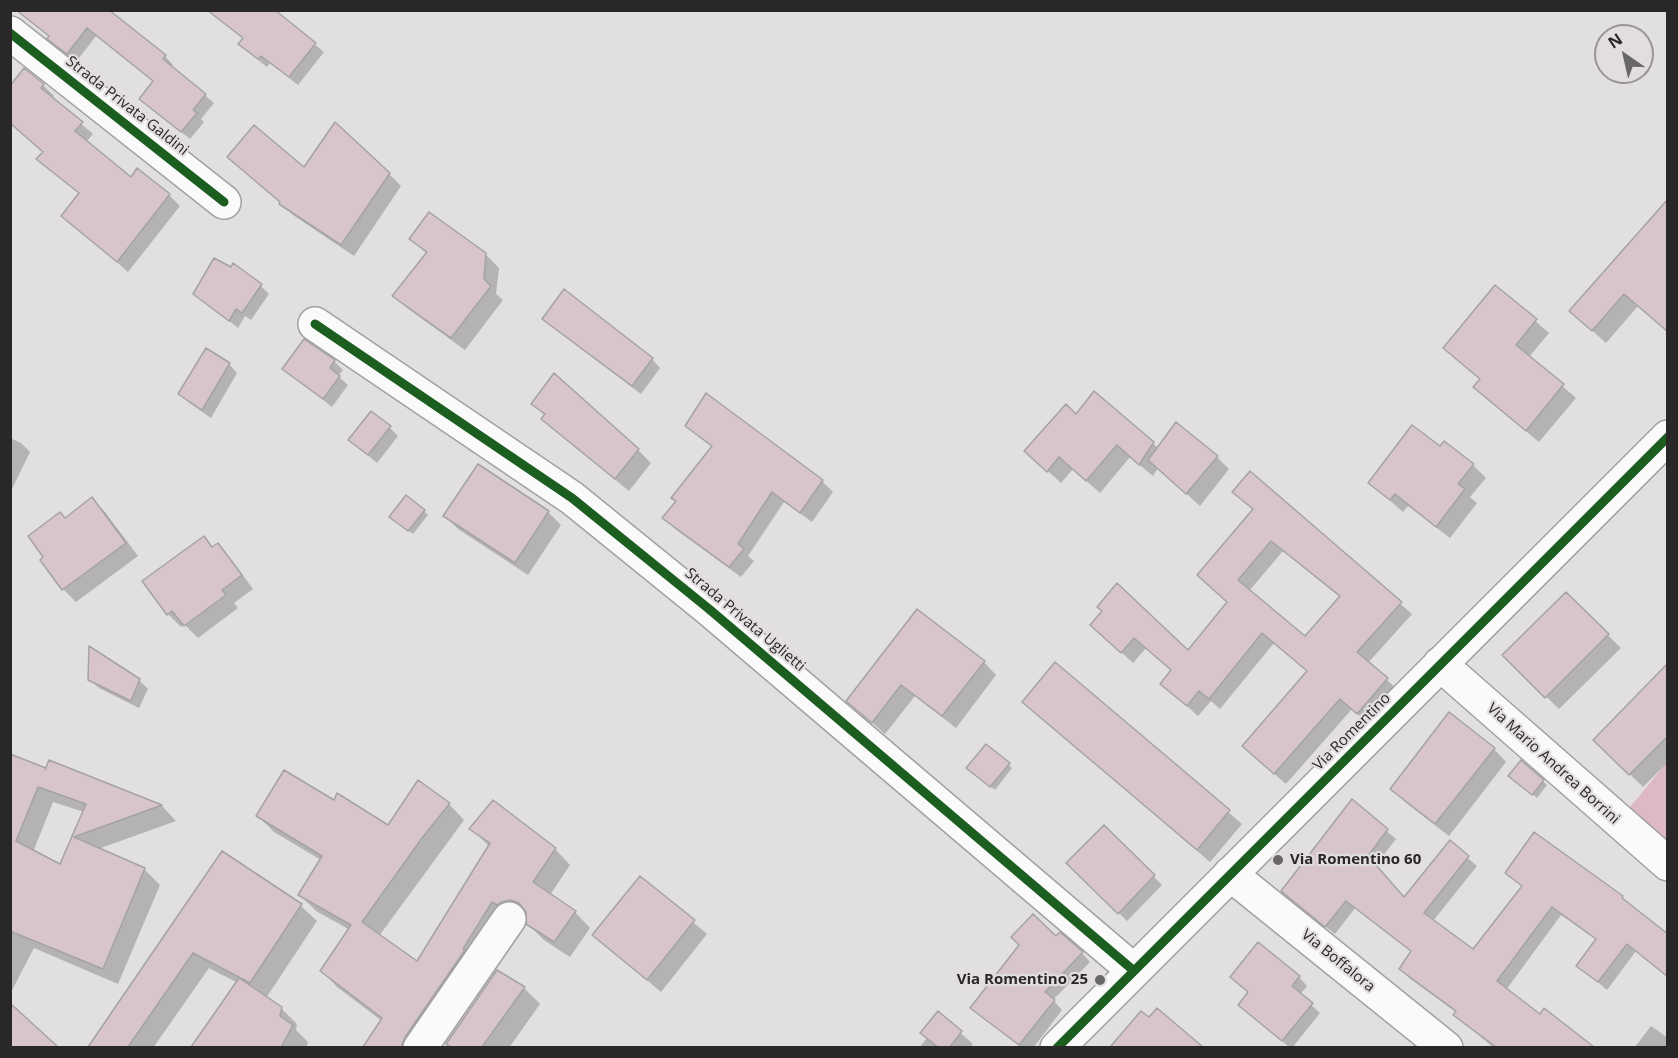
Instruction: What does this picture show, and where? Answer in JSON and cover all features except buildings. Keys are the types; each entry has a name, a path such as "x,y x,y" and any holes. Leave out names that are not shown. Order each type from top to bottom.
{"street":[{"name":"Strada Privata Galdini","path":"10,33 224,201"},
{"name":"Strada Privata Uglietti","path":"315,324 572,498 709,609 1133,970"},
{"name":"Via Romentino","path":"1057,1047 1668,437"},
{"name":"Via Mario Andrea Borrini","path":"1440,664 1668,864"},
{"name":"Via Boffalora","path":"1230,874 1446,1047"},
{"path":"420,1047 509,919"}],"shaded area":[{"path":"1667,762 1667,864 1618,822"}],"cycle path":[{"path":"10,33 224,202"},
{"path":"315,324 572,498 709,609 1133,970"},
{"path":"1057,1048 1668,437"}],"place":[{"name":"Via Romentino 60","path":"1278,860"},
{"name":"Via Romentino 25","path":"1100,980"}]}
